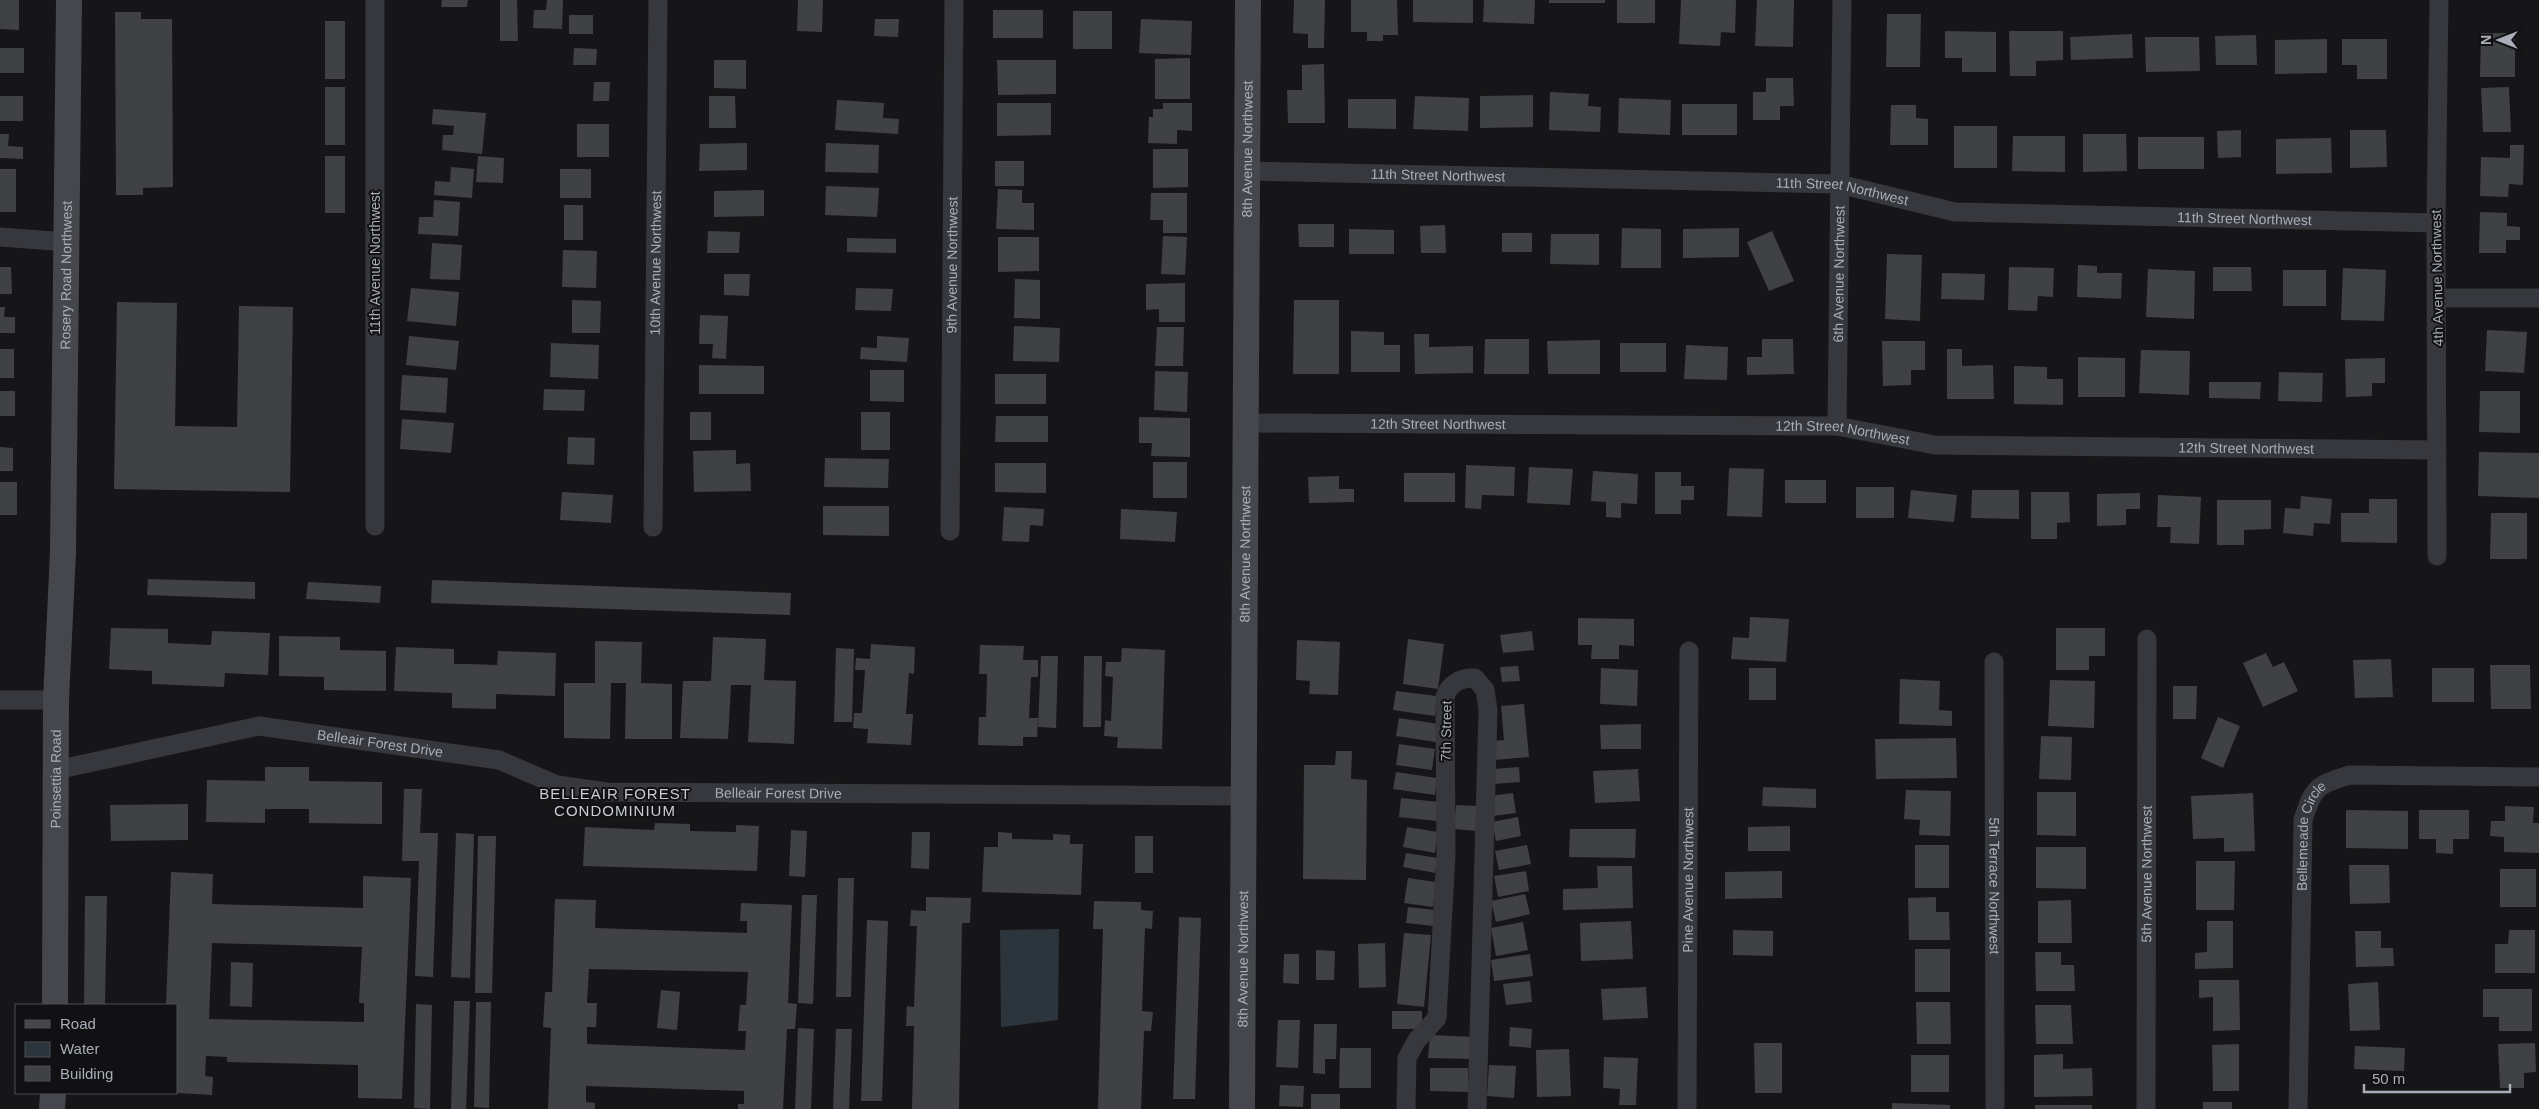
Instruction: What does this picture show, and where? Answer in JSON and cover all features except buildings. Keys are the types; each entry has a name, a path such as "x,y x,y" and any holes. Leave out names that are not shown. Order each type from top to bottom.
{"street":[{"name":"Rosery Road Northwest","path":"63,552 69,0"},
{"name":"11th Avenue Northwest","path":"375,0 375,526"},
{"name":"10th Avenue Northwest","path":"654,527 658,0"},
{"name":"9th Avenue Northwest","path":"950,530 954,0"},
{"name":"8th Avenue Northwest","path":"1242,1109 1248,0"},
{"name":"6th Avenue Northwest","path":"1837,426 1842,0"},
{"name":"4th Avenue Northwest","path":"2437,556 2438,298 2436,223 2439,0"},
{"name":"11th Street Northwest","path":"1247,171 1839,184 1955,212 2436,223"},
{"path":"0,237 67,242"},
{"path":"2438,298 2539,298"},
{"name":"12th Street Northwest","path":"1246,422 1837,426 1935,445 2437,450"},
{"name":"Poinsettia Road","path":"55,1004 56,700 63,552"},
{"name":"5th Avenue Northwest","path":"2146,1109 2147,639"},
{"name":"Pine Avenue Northwest","path":"1687,1109 1688,651"},
{"name":"5th Terrace Northwest","path":"1994,662 1995,1109"},
{"name":"7th Street","path":"1406,1109 1407,1058 1417,1040 1437,1018 1446,854 1445,697 1448,688 1466,677 1474,678 1485,690 1488,710 1477,1109"},
{"path":"0,700 56,700"},
{"name":"Belleair Forest Drive","path":"56,770 258,726 499,760 558,785 607,792 1244,796"},
{"name":"Bellemeade Circle","path":"2298,1109 2303,820 2310,798 2320,785 2349,775 2539,777"},
{"path":"52,1109 53,1094"}],"water":[{"path":"1059,929 1058,1020 1001,1027 1000,930"}],"district":[{"name":"BELLEAIR FOREST CONDOMINIUM","path":"615,802"}]}
